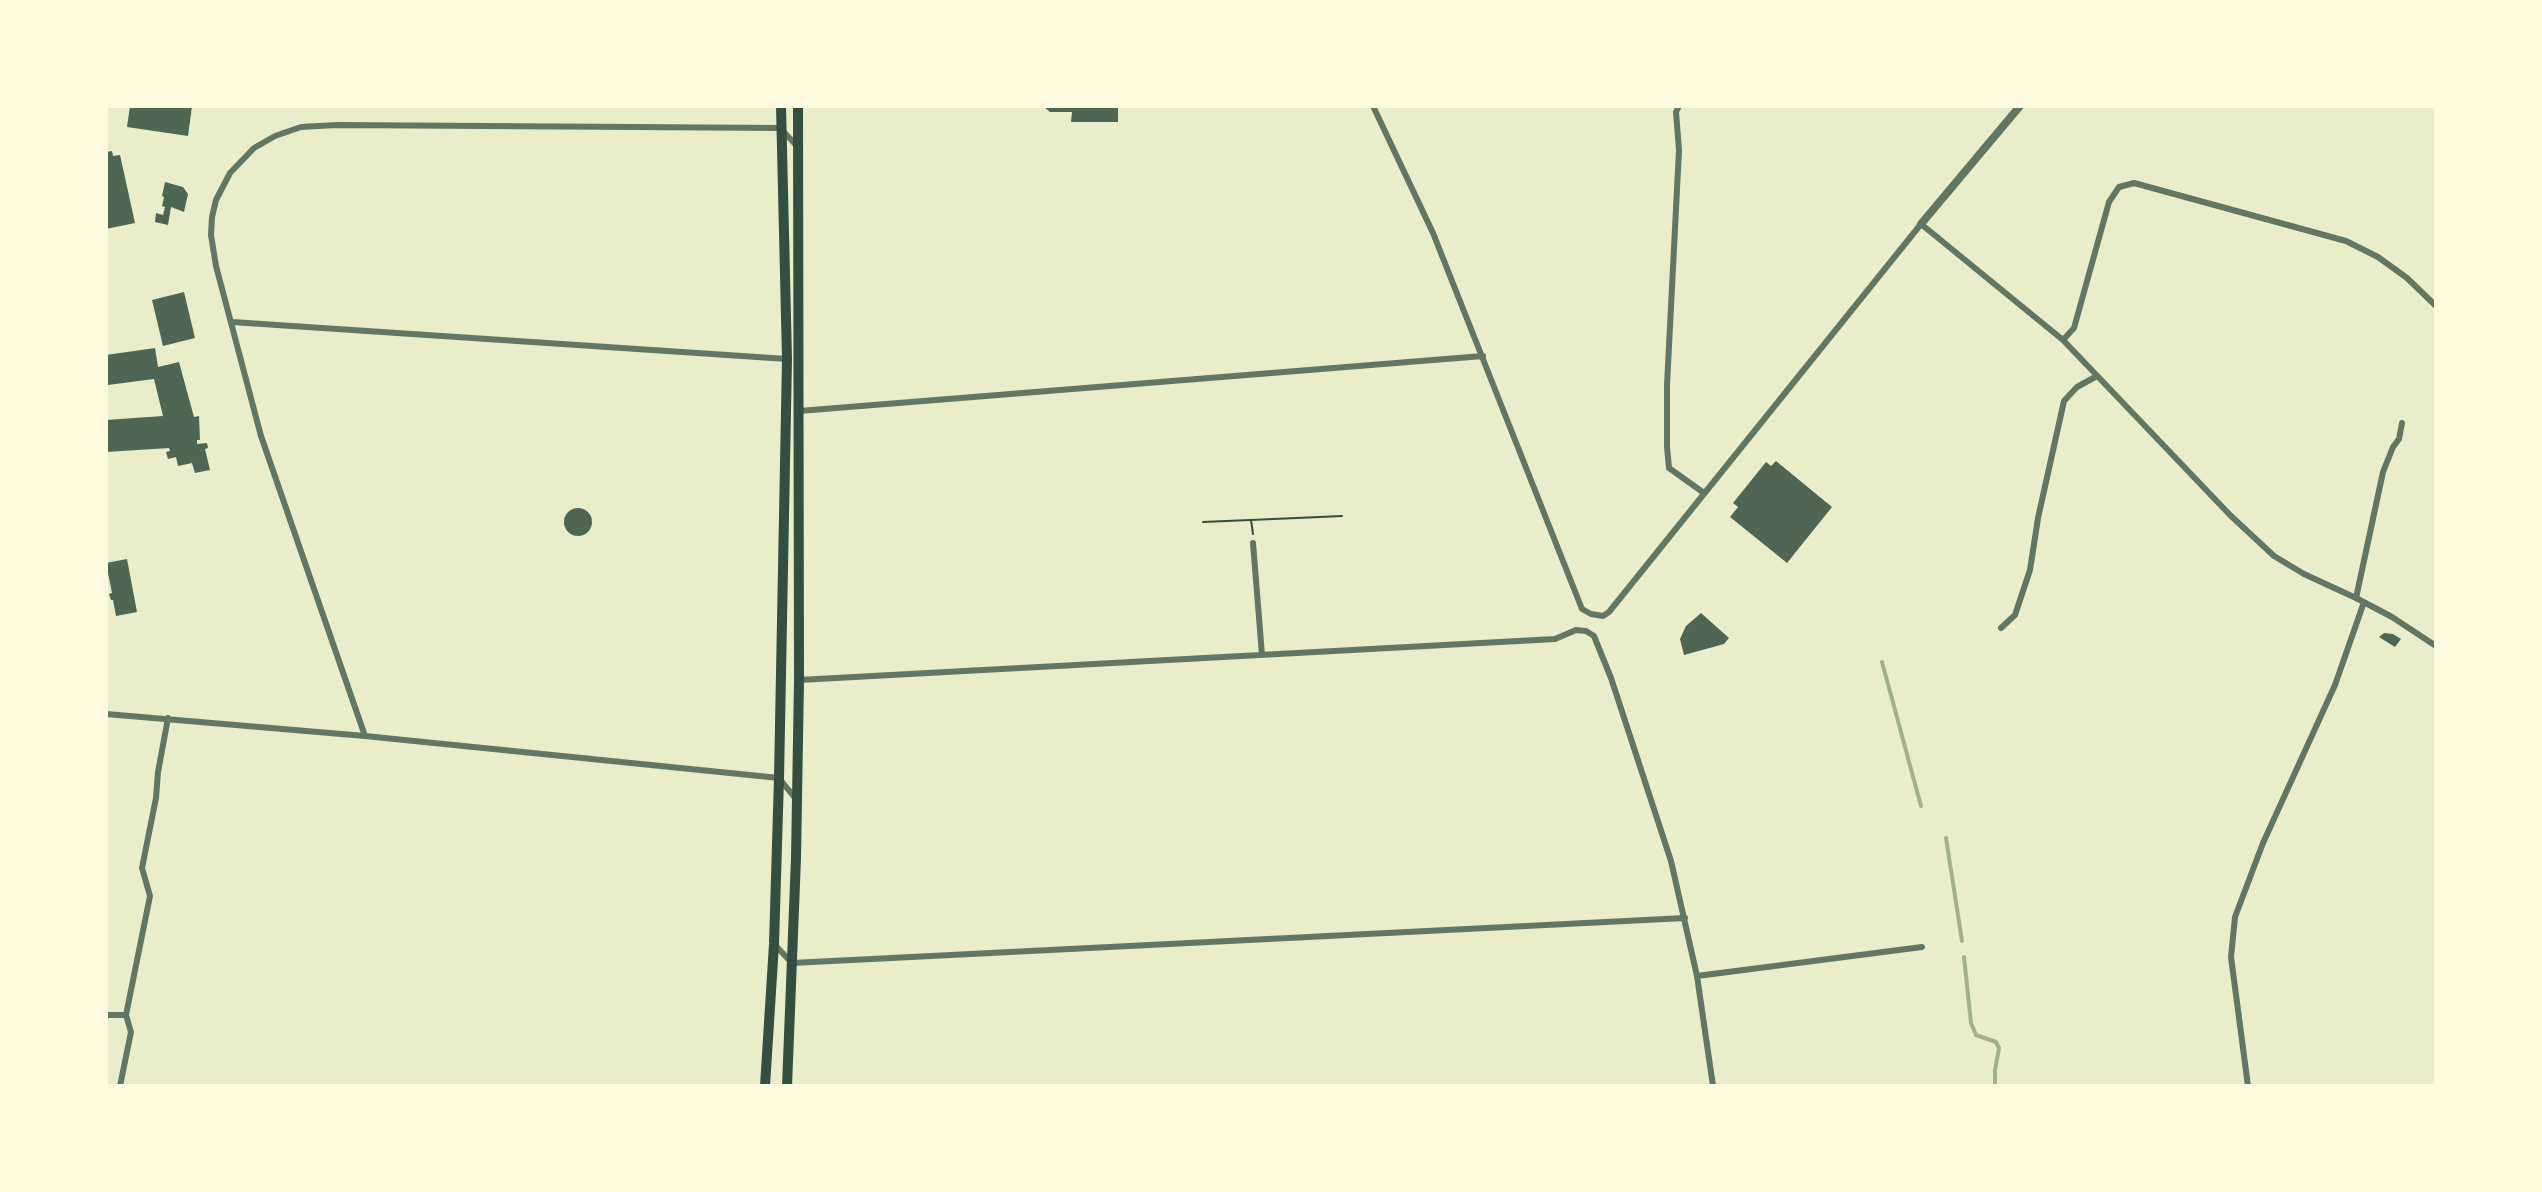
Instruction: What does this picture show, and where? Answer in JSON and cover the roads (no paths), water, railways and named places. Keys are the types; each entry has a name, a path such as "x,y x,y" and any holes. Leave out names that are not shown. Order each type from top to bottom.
{"main road":[{"path":"765,1086 774,944 787,359 781,106"},
{"path":"787,1086 799,680 798,106"}],"street":[{"path":"1373,106 1433,233 1582,609 1603,616 2020,106"},
{"path":"1676,108 1679,150 1667,385 1667,447 1669,468 1704,493"},
{"path":"365,736 261,436 213,253 214,208 224,183 239,161 275,136 301,127 337,125 780,128 799,148"},
{"path":"2063,340 2074,328 2109,202 2119,187 2134,183 2346,241 2378,257 2407,278 2436,306"},
{"path":"1921,224 2063,340 2230,515 2274,556 2364,602 2436,646"},
{"path":"232,322 787,359"},
{"path":"799,411 1483,356"},
{"path":"2001,628 2015,615 2030,570 2038,518 2064,401 2077,387 2097,376"},
{"path":"2356,598 2383,472 2399,439 2402,423"},
{"path":"1253,543 1262,655"},
{"path":"2248,1086 2231,957 2235,917 2263,843 2335,685 2364,602"},
{"path":"799,680 1555,639 1576,630 1586,631 1594,636 1611,678 1671,861 1697,976 1713,1086"},
{"path":"106,714 365,736 779,778 797,801"},
{"path":"120,1086 131,1032 126,1015 150,896 142,868 168,718"},
{"path":"774,944 792,963 1685,918"},
{"path":"1697,976 1922,947"},
{"path":"106,1015 126,1015"}],"waterway":[{"path":"1882,662 1921,806"},
{"path":"1946,838 1962,941"},
{"path":"1964,957 1971,1023 1976,1035 1996,1042 1999,1048 1995,1086"}]}
